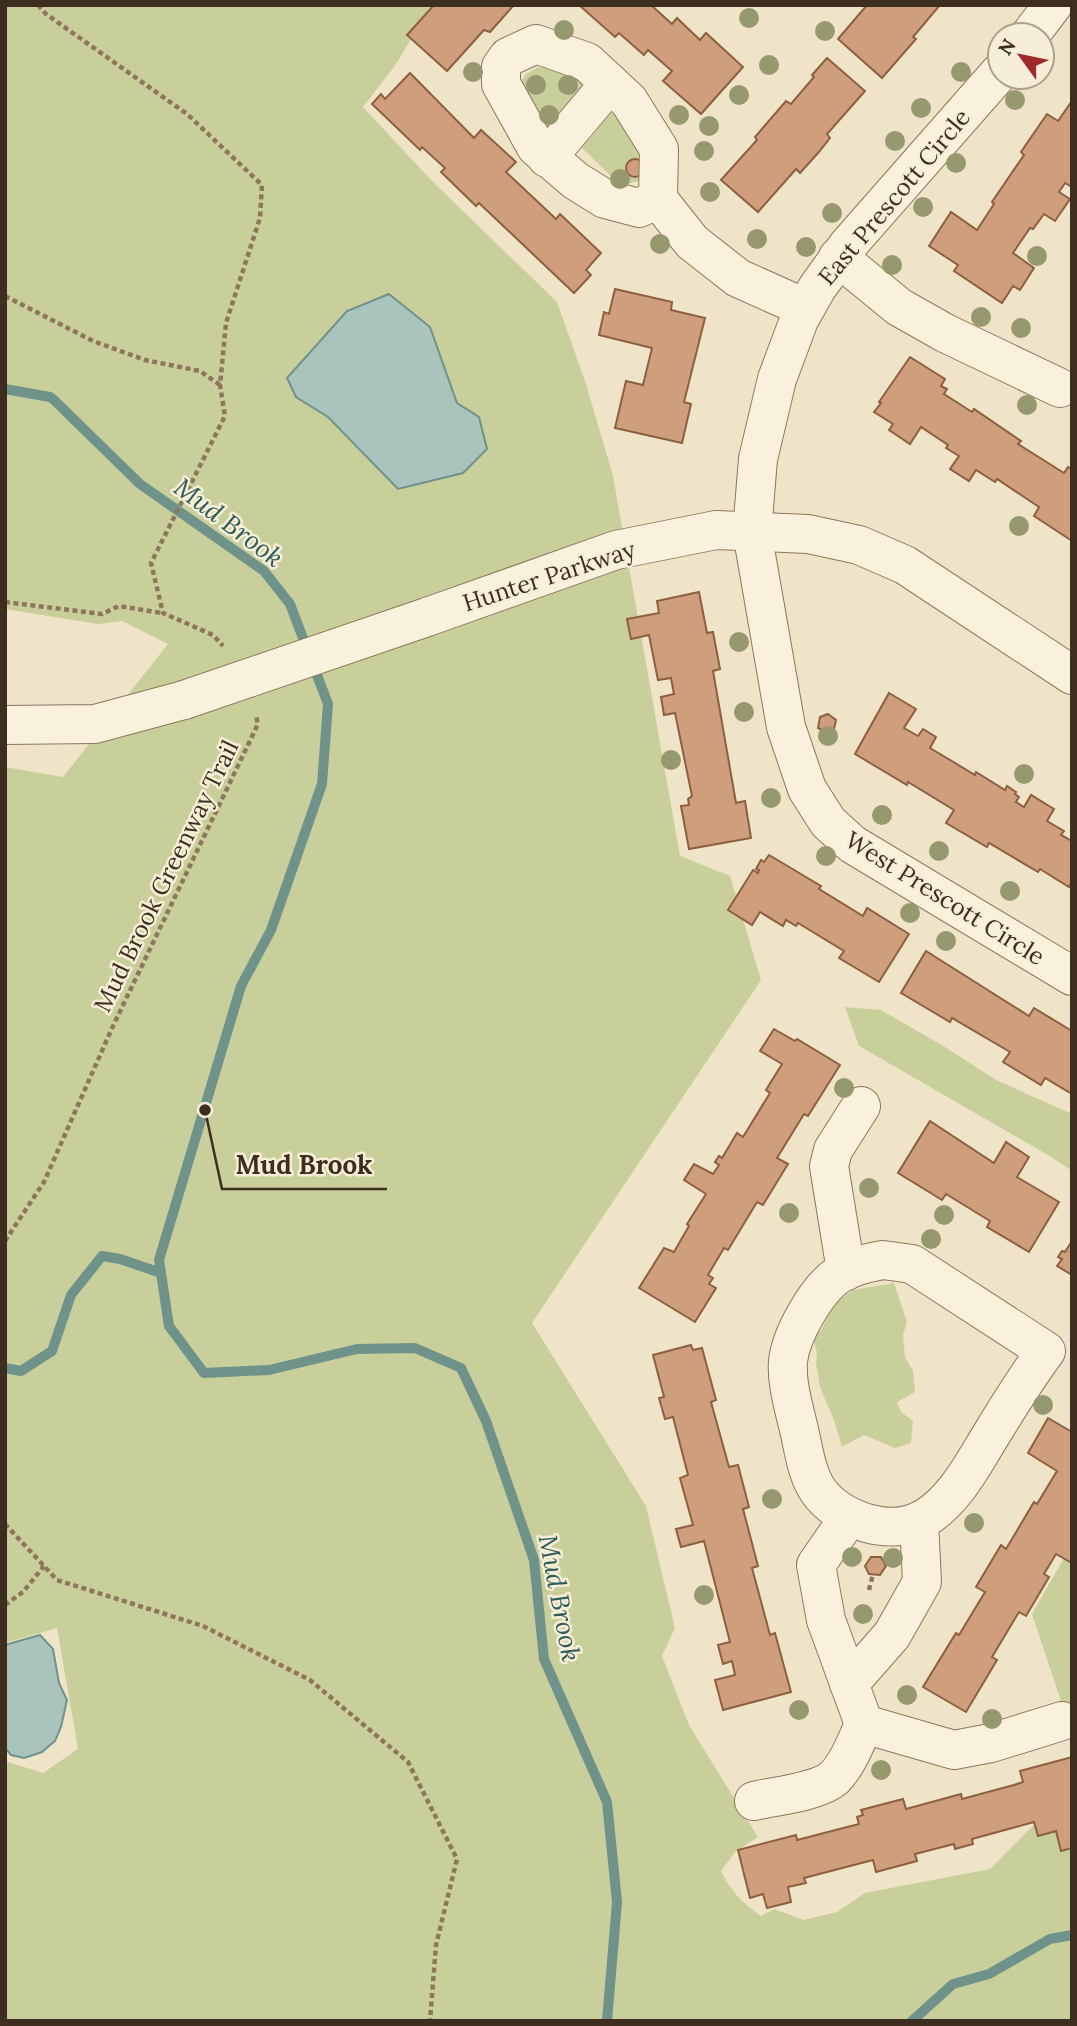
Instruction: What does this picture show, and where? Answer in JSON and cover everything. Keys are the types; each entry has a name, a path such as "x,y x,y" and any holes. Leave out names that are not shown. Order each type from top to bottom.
{"street":[{"path":"1041,21 1053,5"},
{"path":"658,199 639,208 605,199 547,158 536,147 501,84 501,67 508,57 536,44 587,62 629,101 659,149 658,199 692,242 738,278 806,308"},
{"path":"547,158 610,83"},
{"name":"East Prescott Circle","path":"752,532 758,459 777,379 799,320 838,257 986,88"},
{"path":"838,257 899,307 945,334 1068,395"},
{"name":"Hunter Parkway","path":"5,725 95,724 184,700 616,550 716,530 808,534 859,545 905,565 1072,675"},
{"name":"West Prescott Circle","path":"752,532 786,727 807,789 828,822 852,844 1072,976"},
{"path":"846,1271 829,1166 833,1150 861,1106"},
{"path":"883,1260 912,1264 1059,1359 1029,1374 964,1477 945,1502 919,1521 909,1526 890,1526 849,1517 830,1505 816,1488 807,1465 790,1391 788,1362 794,1335 819,1295 836,1276 860,1265 883,1260"},
{"path":"754,1801 812,1789 833,1779 849,1757 864,1724 827,1620 816,1565 849,1517"},
{"path":"849,1684 892,1635 922,1582 919,1521"},
{"path":"864,1724 954,1750 991,1743 1062,1721"}],"path":[{"path":"38,5 46,14 187,114 262,185 260,218 226,323 220,385 225,416 151,563 163,613"},
{"path":"5,296 93,341 145,360 200,371 220,385"},
{"path":"5,602 102,614 119,606 163,613 213,635 231,654"},
{"name":"Mud Brook Greenway Trail","path":"5,1241 44,1182 113,1026 258,724 254,712"},
{"path":"5,1524 57,1580 203,1626 310,1680 408,1762 457,1858 436,1945 430,2021"},
{"path":"5,1605 23,1592 44,1566"},
{"path":"869,1590 873,1574"}],"green space":[{"path":"5,5 432,5 394,67 363,107 433,182 557,302 586,384 613,476 680,856 730,876 761,980 532,1323 646,1506 675,1628 662,1656 689,1725 758,1837 735,1852 721,1871 733,1891 761,1916 774,1909 804,1920 837,1912 865,1893 990,1869 1072,1786 1072,2021 5,2021 5,1761 43,1773 78,1749 57,1628 5,1643 5,767 63,777 168,644 122,621 98,624 5,609"},
{"path":"538,67 571,72 591,91 548,136 521,82 526,74"},
{"path":"611,113 649,144 644,180 620,185 582,148"},
{"path":"845,1007 881,1010 996,1080 1072,1114 1072,1171 859,1046"},
{"path":"894,1283 907,1322 903,1335 905,1357 913,1371 915,1392 897,1402 901,1412 913,1421 911,1443 895,1448 864,1435 842,1447 820,1387 817,1352 813,1340 815,1332 821,1331 833,1304 853,1290"},
{"path":"1072,1544 1072,1734 1032,1614"}],"water":[{"path":"389,294 430,327 457,403 479,417 487,449 463,473 398,489 328,417 296,397 287,378 347,311"},
{"path":"40,1635 53,1649 59,1683 67,1700 55,1741 42,1752 24,1758 11,1755 5,1748 5,1645"}],"building":[{"path":"434,5 514,5 490,32 484,30 447,71 407,35"},
{"path":"579,5 651,5 672,24 677,18 700,40 706,33 743,67 701,114 663,81 672,71 648,50 644,55 619,33 615,37"},
{"path":"867,5 940,5 913,37 916,39 882,78 838,39"},
{"path":"827,58 865,91 827,134 830,138 818,153 800,173 796,169 758,212 721,180 757,140 755,137 786,101 791,104"},
{"path":"410,73 474,138 481,130 516,162 506,172 556,219 560,214 601,253 586,270 591,275 574,293 479,203 476,206 441,172 445,168 422,147 420,150 372,104 381,94 385,99"},
{"path":"1072,101 1072,183 1070,186 1065,183 1059,192 1070,199 1055,221 1044,214 1033,229 1030,228 1013,253 1034,268 1020,290 1013,286 1002,303 954,271 958,265 929,246 951,212 977,230 994,204 992,202 1024,155 1021,152 1047,114 1058,121"},
{"path":"635,159 641,162 644,168 641,174 635,177 629,174 626,168 629,162"},
{"path":"615,289 672,302 671,310 705,318 684,402 691,404 682,443 615,428 626,381 643,385 652,348 599,335 604,312 609,314"},
{"path":"910,357 945,379 941,386 947,389 944,394 972,412 974,409 1021,441 1018,444 1064,473 1068,467 1072,469 1072,541 1034,516 1039,507 997,479 995,482 976,470 969,481 950,469 959,456 921,427 910,444 889,430 893,424 874,412"},
{"path":"699,592 707,633 713,632 720,669 713,671 736,803 745,801 751,838 689,849 681,806 689,805 688,799 692,796 675,713 664,715 661,697 674,694 671,678 658,680 649,635 631,639 627,619 659,613 657,601"},
{"path":"889,693 916,709 904,728 918,736 923,729 936,737 930,748 1005,790 1007,786 1016,792 1019,797 1016,802 1024,807 1031,795 1054,809 1047,821 1064,831 1061,835 1072,841 1072,881 1069,887 1040,869 1038,872 989,843 987,847 946,823 954,810 855,754"},
{"path":"828,714 836,720 834,729 829,734 818,728 820,717"},
{"path":"769,855 821,886 819,889 863,916 867,908 909,934 879,982 839,958 844,951 798,923 796,926 786,920 783,926 760,912 752,925 728,910 753,870 758,873 759,870 756,869 761,860 764,862"},
{"path":"926,951 1029,1016 1034,1008 1072,1031 1072,1094 1045,1078 1041,1085 1003,1062 1010,1052 952,1018 950,1022 901,993"},
{"path":"774,1029 795,1041 797,1039 840,1065 808,1116 804,1114 777,1158 788,1164 763,1205 757,1202 728,1250 724,1248 708,1275 713,1278 709,1284 716,1288 695,1322 639,1288 664,1248 674,1252 689,1226 687,1224 706,1194 684,1180 694,1164 713,1174 719,1165 715,1162 719,1156 722,1158 737,1133 743,1137 770,1093 766,1090 782,1064 760,1051"},
{"path":"930,1121 994,1163 1006,1142 1029,1157 1017,1177 1059,1202 1029,1252 987,1227 990,1221 946,1194 942,1200 898,1173"},
{"path":"1072,1241 1072,1275 1057,1266 1062,1259 1058,1257"},
{"path":"691,1345 693,1350 702,1348 716,1400 711,1402 729,1467 738,1465 749,1507 743,1509 758,1566 752,1568 770,1635 775,1633 791,1692 723,1710 715,1680 735,1675 732,1661 723,1664 718,1645 730,1642 704,1541 681,1547 676,1529 693,1525 680,1478 688,1475 673,1417 665,1419 659,1398 664,1397 653,1355"},
{"path":"1048,1418 1072,1432 1072,1559 1070,1562 1056,1554 1044,1574 1049,1577 1026,1616 1019,1612 992,1657 997,1660 966,1712 923,1687 985,1592 976,1587 1001,1545 1006,1549 1034,1502 1037,1504 1057,1471 1028,1453"},
{"path":"871,1557 881,1557 886,1566 880,1575 869,1574 865,1566"},
{"path":"1072,1757 1072,1848 1061,1851 1056,1831 1038,1836 1034,1822 972,1839 973,1844 955,1849 954,1844 915,1854 917,1861 876,1872 873,1860 804,1878 806,1883 788,1887 791,1902 767,1908 763,1894 750,1898 738,1850 796,1835 797,1840 859,1824 857,1817 863,1815 861,1810 903,1799 906,1809 961,1794 962,1799 1014,1785 1023,1782 1020,1771"}],"waterway":[{"name":"Mud Brook","path":"5,389 50,397 140,484 264,571 290,604 328,704 322,784 271,930 241,986 159,1260 169,1326 204,1373 269,1370 357,1349 415,1348 461,1368 486,1421 534,1560 544,1659 607,1802 617,1902 607,2021"},
{"path":"5,1368 21,1371 52,1351 71,1295 102,1256 120,1259 161,1273"},
{"path":"912,2021 953,1984 989,1974 1050,1939 1072,1935"}],"place":[{"name":"Mud Brook","path":"205,1110"}]}
